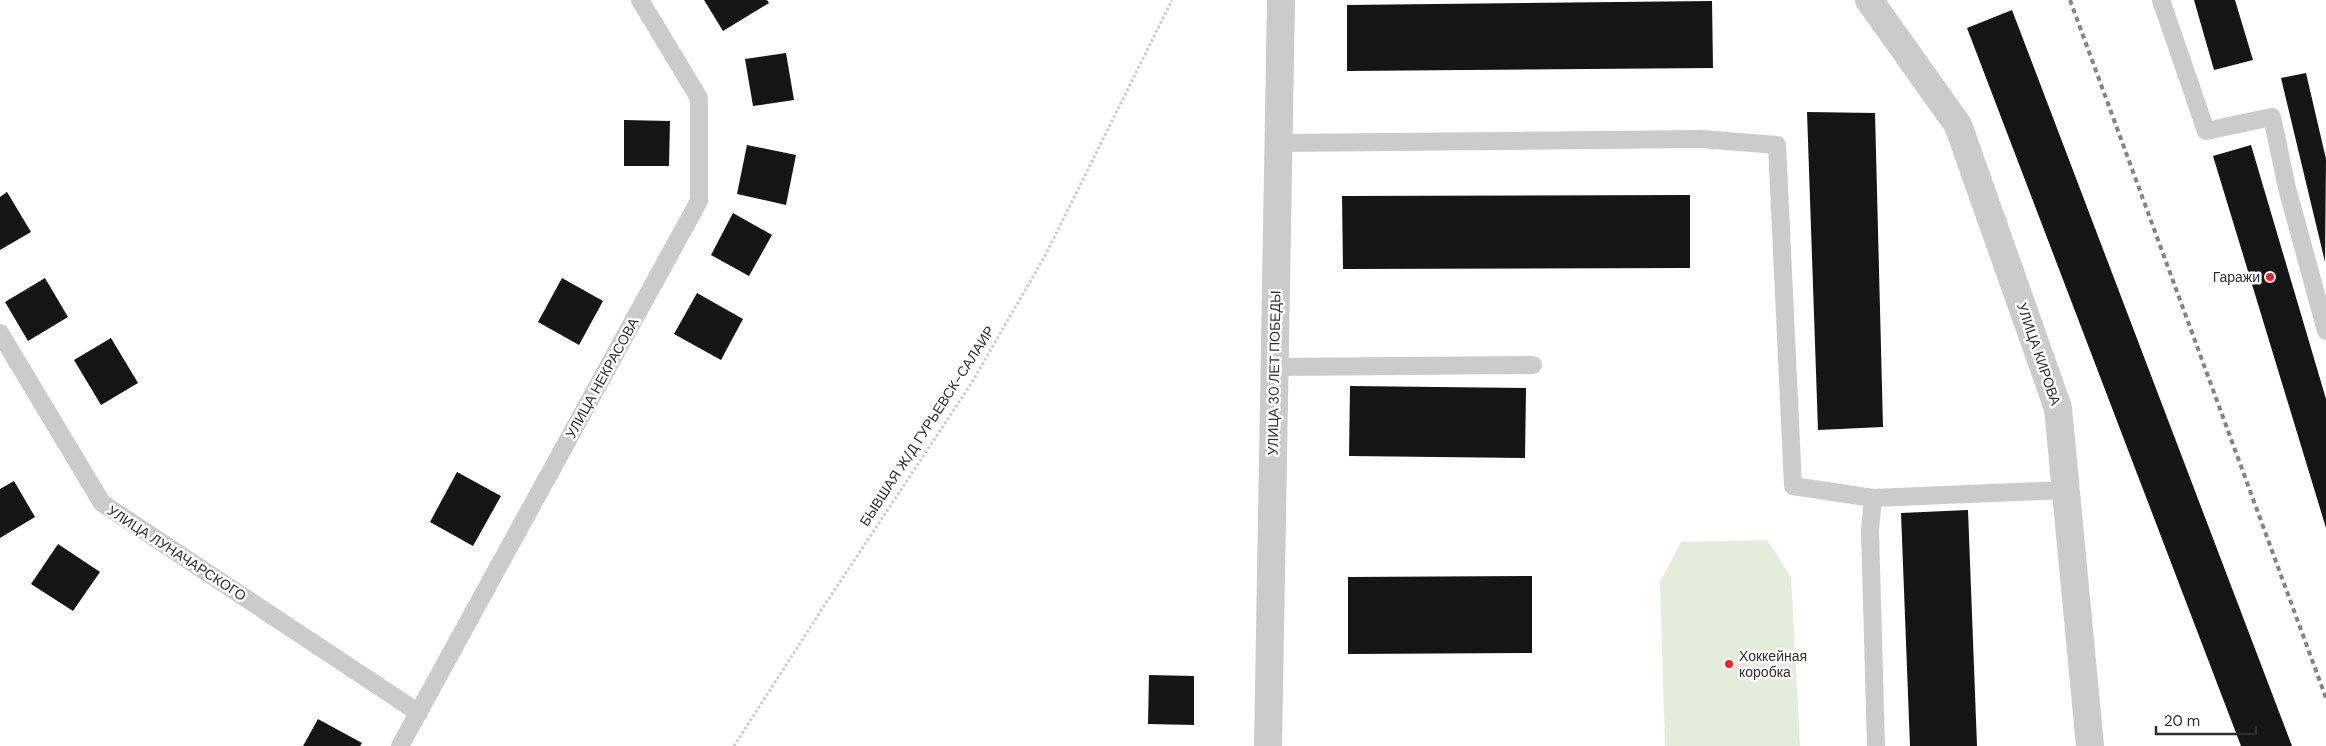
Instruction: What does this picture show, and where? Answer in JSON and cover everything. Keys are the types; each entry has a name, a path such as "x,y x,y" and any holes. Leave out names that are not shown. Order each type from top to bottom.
{"street":[{"name":"УЛИЦА 30 ЛЕТ ПОБЕДЫ","path":"1268,746 1281,0"},
{"name":"УЛИЦА КИРОВА","path":"1869,0 1958,125 2058,408 2090,746"}],"lane":[{"name":"УЛИЦА НЕКРАСОВА","path":"400,746 699,201 699,98 640,0"},
{"path":"2160,0 2206,131 2272,117 2287,188 2326,332"},
{"path":"1279,143 1701,139 1777,145 1792,486 1873,498 2066,490"},
{"name":"УЛИЦА ЛУНАЧАРСКОГО","path":"0,333 102,503 418,713"},
{"path":"1274,367 1533,365"},
{"path":"1873,498 1870,530 1876,746"}],"path":[{"name":"БЫВШАЯ Ж/Д ГУРЬЕВСК-САЛАИР","path":"734,746 829,598 971,384 1046,254 1172,0"}],"green space":[{"name":"Хоккейная коробка","path":"1767,540 1791,577 1800,746 1665,746 1660,582 1681,542"}],"building":[{"path":"704,0 767,0 769,3 723,31"},
{"path":"2194,0 2235,0 2253,60 2214,70"},
{"path":"1712,1 1713,68 1347,71 1347,5"},
{"path":"2012,10 2292,746 2241,746 1967,28"},
{"path":"786,53 794,100 753,106 745,59"},
{"path":"2306,73 2326,159 2325,262 2281,78"},
{"path":"1807,112 1875,113 1883,427 1818,430"},
{"path":"624,120 670,121 669,166 624,166"},
{"path":"747,145 796,155 786,205 737,194"},
{"name":"Гаражи","path":"2251,145 2326,399 2326,528 2213,156"},
{"path":"7,192 31,232 0,250 0,197"},
{"path":"1690,195 1690,268 1343,269 1342,196"},
{"path":"733,213 772,235 749,276 711,255"},
{"path":"45,278 68,317 28,341 5,302"},
{"path":"562,278 603,301 579,345 538,322"},
{"path":"697,293 743,319 721,360 674,334"},
{"path":"111,338 138,383 101,405 74,360"},
{"path":"1350,386 1526,388 1525,458 1349,456"},
{"path":"457,472 501,496 473,546 430,522"},
{"path":"14,481 35,517 0,538 0,489"},
{"path":"1968,510 1977,746 1910,746 1901,513"},
{"path":"58,544 100,572 73,611 31,584"},
{"path":"1532,576 1532,653 1348,654 1348,577"},
{"path":"1149,675 1194,676 1194,725 1148,724"},
{"path":"318,719 362,743 360,746 303,746"}],"railway":[{"path":"2070,0 2326,698"}],"place":[{"name":"Гаражи","path":"2270,277"},
{"name":"Хоккейная коробка","path":"1729,664"}]}
